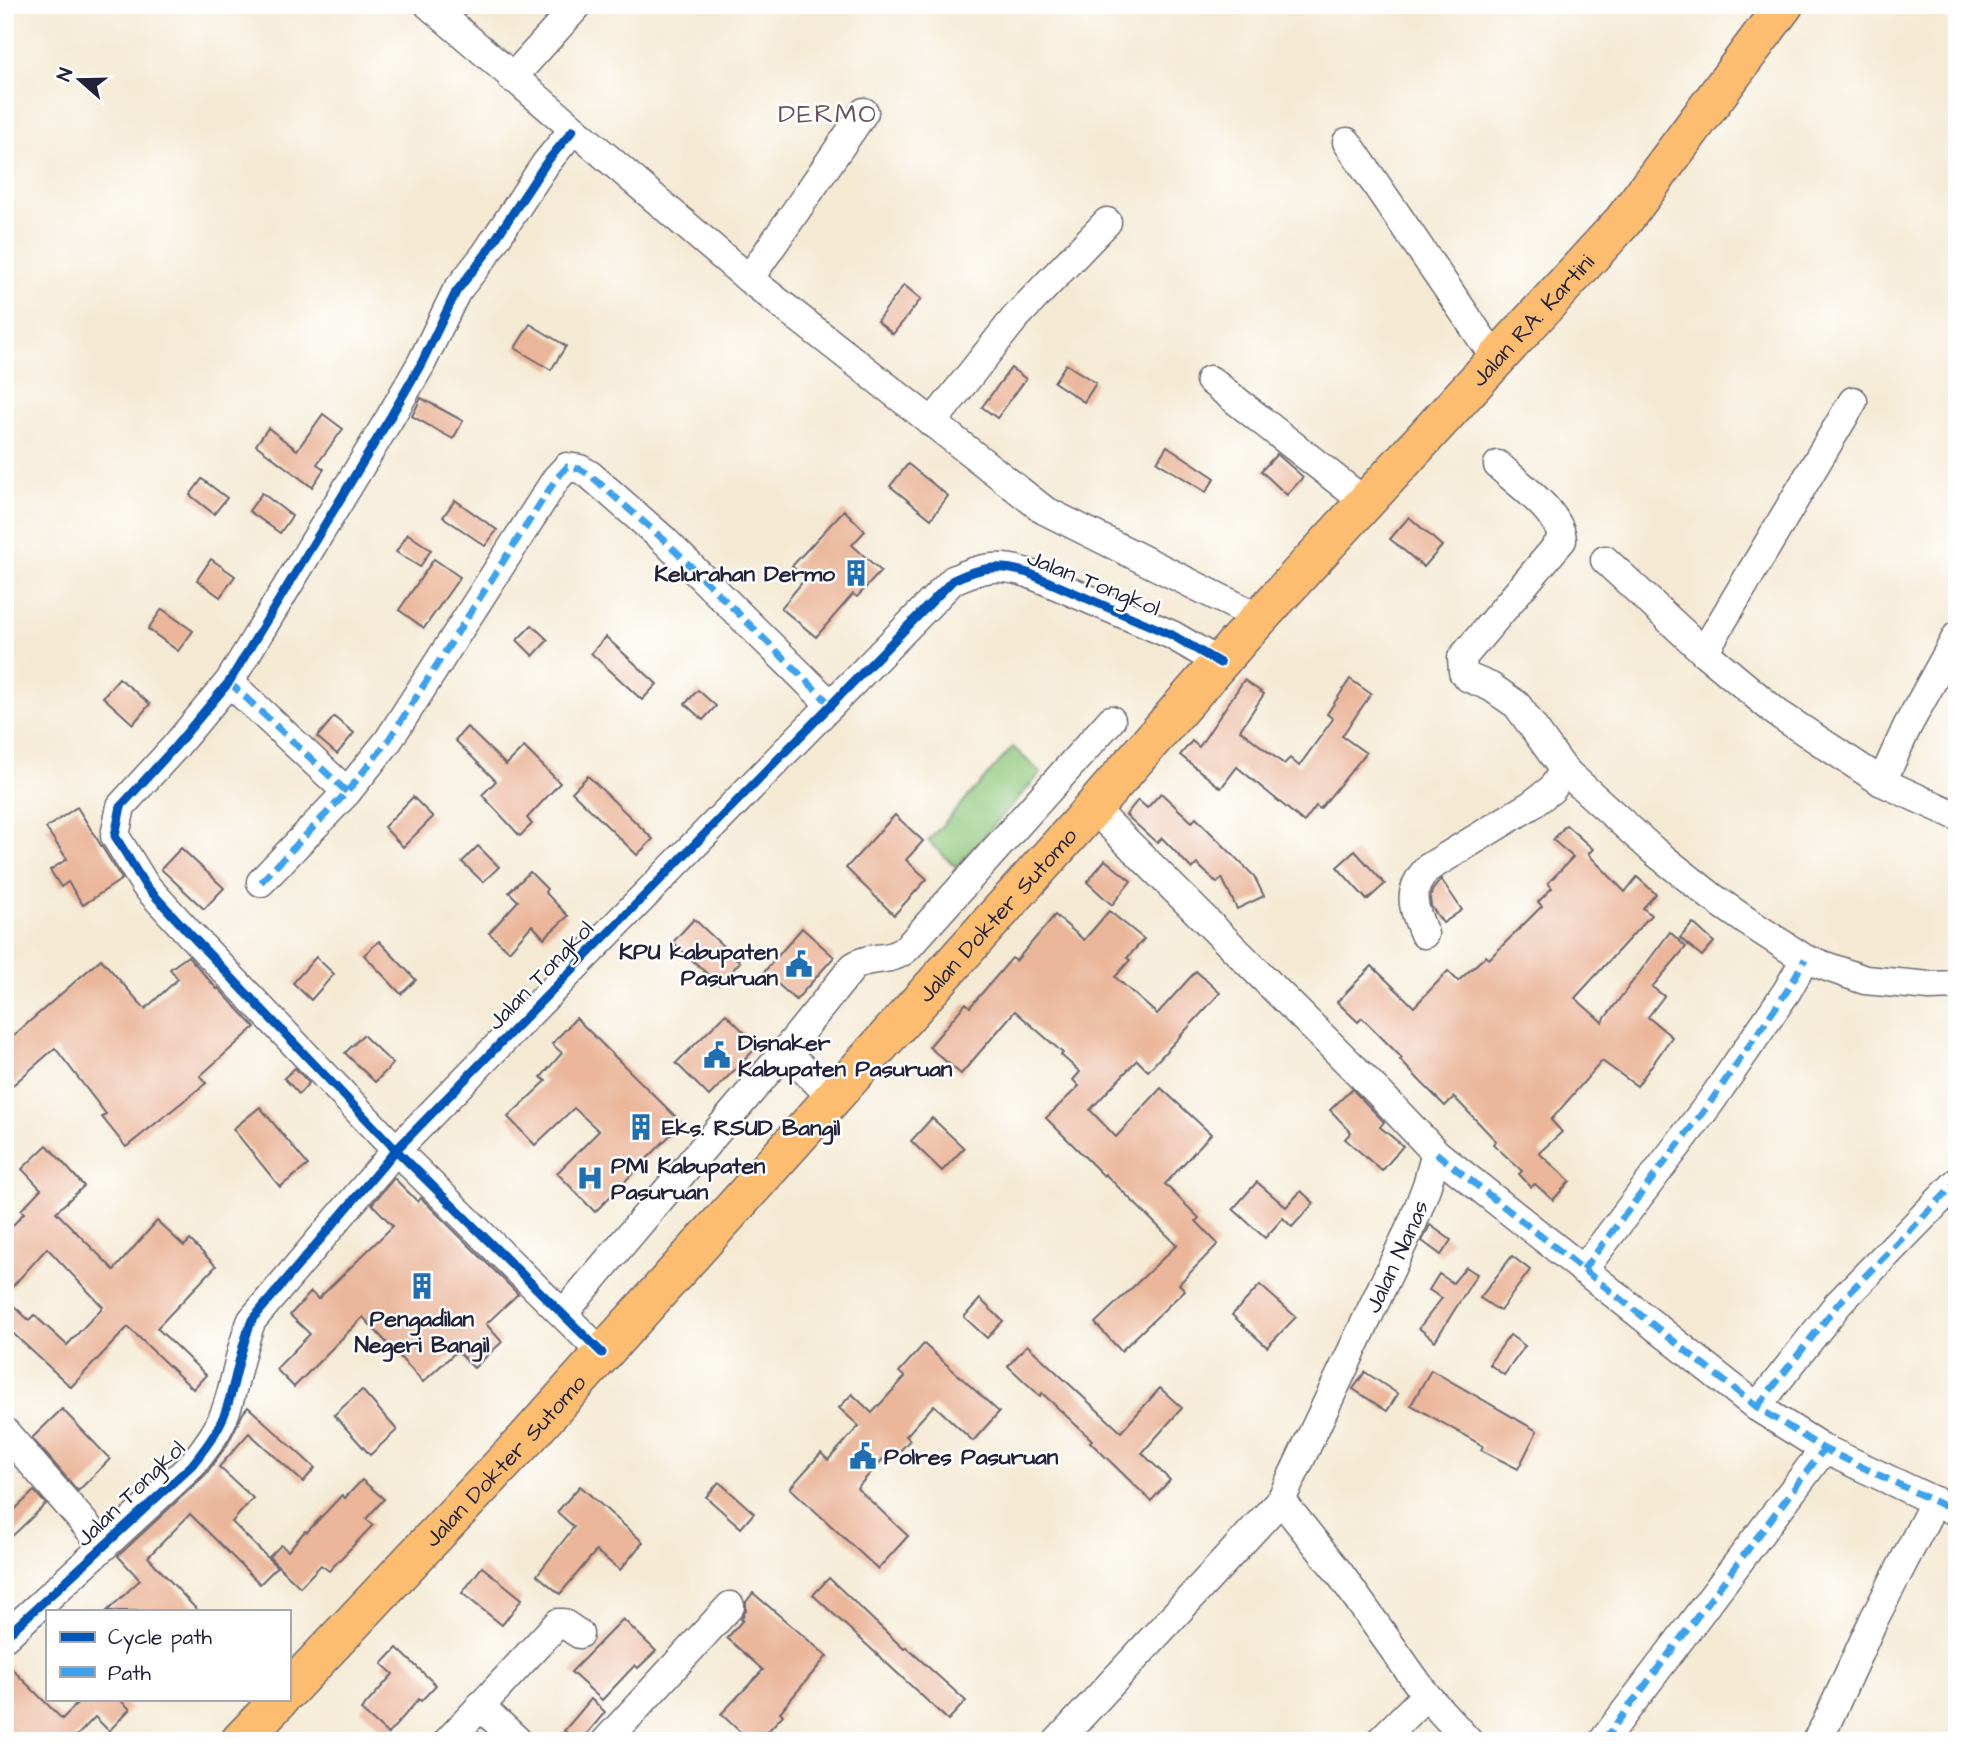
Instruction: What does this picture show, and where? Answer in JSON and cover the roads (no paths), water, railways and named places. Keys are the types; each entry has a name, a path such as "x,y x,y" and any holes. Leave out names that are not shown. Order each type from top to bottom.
{"highway":[{"name":"Jalan RA. Kartini","path":"1241,638 1623,220 1784,5"},
{"name":"Jalan Dokter Sutomo","path":"290,1689 527,1438 1093,807 1241,638"},
{"path":"240,1741 279,1700"}],"street":[{"path":"429,5 512,78 560,145 748,279 1044,510 1241,638"},
{"path":"512,78 578,5"},
{"path":"748,279 864,112"},
{"path":"1348,142 1495,358"},
{"path":"560,145 485,255 456,292 403,395 229,682 121,806 115,836 145,885 397,1150 602,1353"},
{"path":"932,423 1016,318 1107,222"},
{"path":"1210,380 1365,502"},
{"path":"1704,652 1853,401"},
{"path":"1498,465 1554,516 1562,530 1562,540 1462,658 1461,664 1466,677 1491,687 1517,705 1549,788 1619,821 1712,897 1797,973 1930,986 1957,985"},
{"path":"261,882 347,792 388,741 491,578 556,479 567,467 590,475 663,539 831,705"},
{"path":"1605,560 1704,652 1777,713 1882,782 1957,816"},
{"name":"Jalan Tongkol","path":"5,1637 192,1465 216,1433 228,1406 242,1345 252,1320 397,1150 953,580 975,570 1007,568 1028,573 1172,635 1241,638"},
{"path":"1882,782 1907,727 1957,636"},
{"path":"229,682 347,792"},
{"path":"563,1314 853,967 864,960 897,957 908,947 1111,719"},
{"path":"1424,934 1413,907 1419,878 1428,868 1549,788"},
{"path":"1093,807 1436,1153 1757,1407 1824,1449 1946,1506 1874,1619 1816,1741"},
{"path":"1583,1270 1709,1104 1797,973"},
{"path":"785,1051 832,1097"},
{"name":"Jalan Nanas","path":"1058,1741 1281,1500 1413,1222 1436,1153"},
{"path":"1757,1407 1838,1304 1957,1182"},
{"path":"5,1433 104,1546"},
{"path":"1603,1741 1824,1449"},
{"path":"1281,1500 1340,1574 1426,1695 1468,1741"},
{"path":"606,1741 730,1606"},
{"path":"448,1741 558,1623 579,1634"},
{"path":"1380,1741 1426,1695"},
{"path":"480,1706 518,1741"}],"place":[{"name":"Kelurahan Dermo","path":"856,573"},
{"name":"KPU kabupaten Pasuruan","path":"799,964"},
{"name":"Disnaker Kabupaten Pasuruan","path":"717,1055"},
{"name":"Eks. RSUD Bangil","path":"641,1127"},
{"name":"PMI Kabupaten Pasuruan","path":"590,1178"},
{"name":"Pengadilan Negeri Bangil","path":"422,1286"},
{"name":"Polres Pasuruan","path":"863,1456"}],"district":[{"name":"DERMO","path":"828,113"}]}
